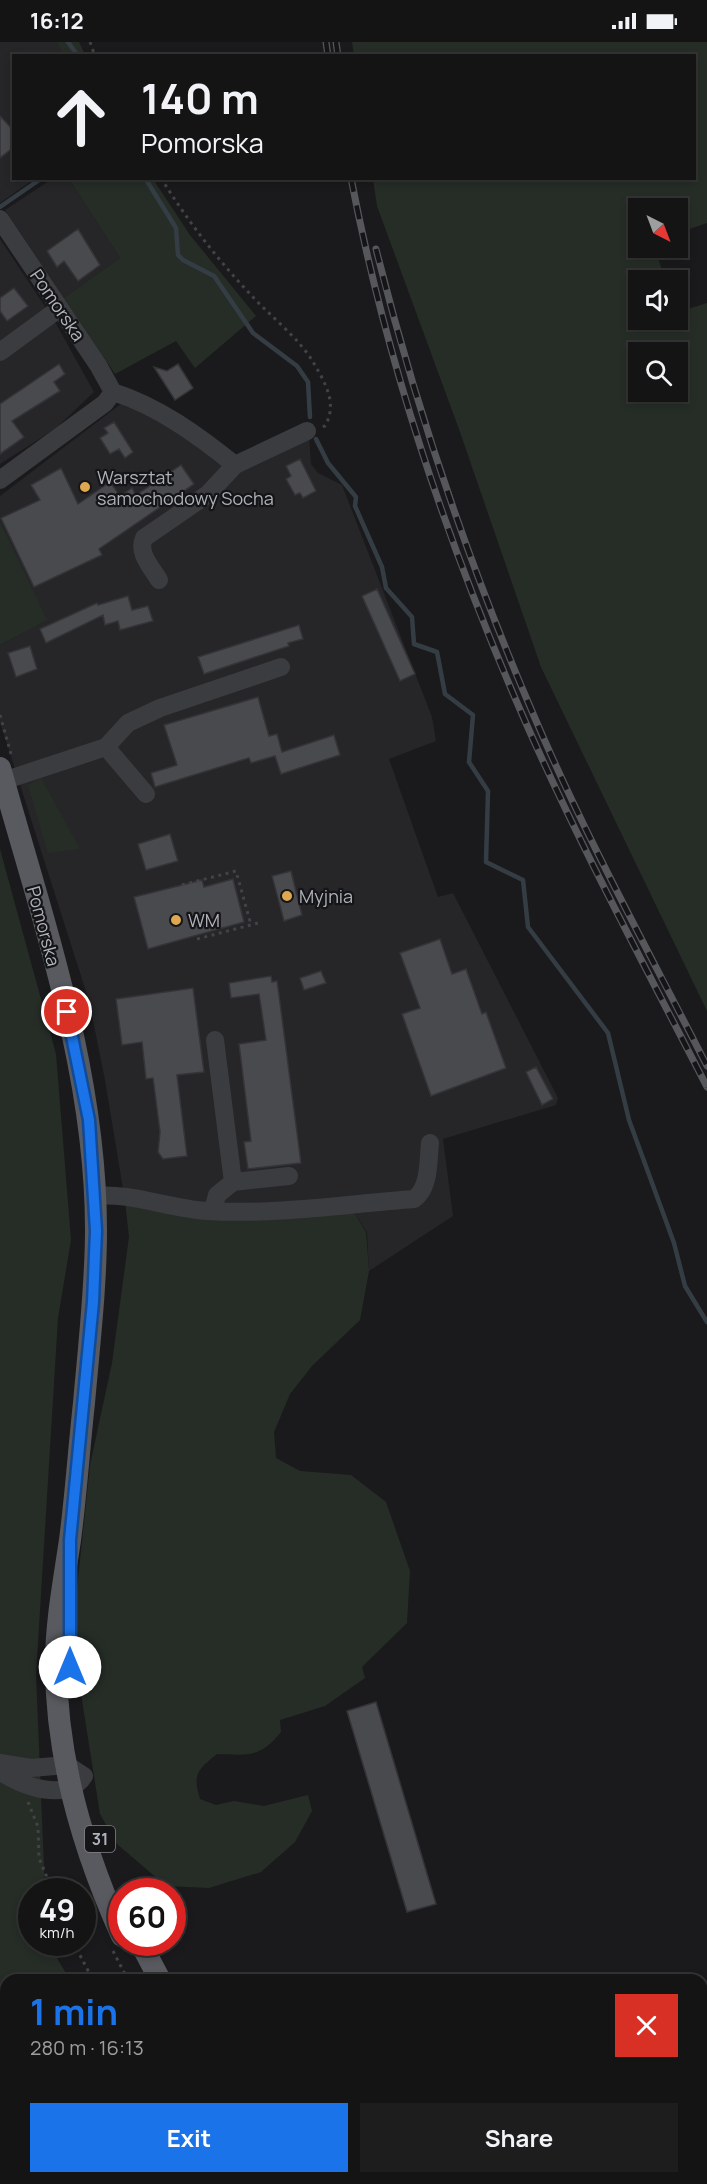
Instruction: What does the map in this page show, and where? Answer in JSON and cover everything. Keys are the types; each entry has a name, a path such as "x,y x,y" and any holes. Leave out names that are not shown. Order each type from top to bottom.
{"main road":[{"name":"Pomorska","path":"2,774 77,1052 89,1120 95,1196 94,1284 70,1540 70,1667 74,1776"},
{"name":"31","path":"74,1776 94,1817 115,1878"},
{"name":"31","path":"74,1776 97,1876 108,1902"},
{"path":"131,1956 140,1974"},
{"path":"147,1956 157,1974"}],"street":[{"name":"Pomorska","path":"0,219 113,392"},
{"path":"0,352 60,308"},
{"path":"0,480 105,403 113,392 145,405 201,438 235,465"},
{"path":"159,580 143,553 141,545 144,538 208,494 235,465 306,431"},
{"path":"2,774 106,747 128,723 153,711 281,667"},
{"path":"106,747 146,794"},
{"path":"215,1040 233,1182"},
{"path":"95,1196 113,1194 159,1205 213,1211 278,1211 414,1199 420,1195 425,1184 430,1143"},
{"path":"213,1211 217,1195 233,1182 289,1176"},
{"path":"0,1763 74,1776"},
{"path":"0,1770 31,1788 74,1776"}],"path":[{"path":"162,180 191,226 249,293 312,359 328,392 332,415 325,426 306,431"},
{"path":"182,885 236,871 251,925"},
{"path":"197,939 262,922"},
{"path":"22,1784 38,1827 39,1858 47,1878"},
{"path":"80,1956 90,1974"}],"shaded area":[{"path":"0,42 57,42 63,54 12,54 12,180 33,180 0,203"},
{"path":"57,42 79,42 85,54 63,54"},
{"path":"352,42 707,42 707,223 688,230 688,198 628,198 628,258 658,258 662,270 628,270 628,330 688,330 688,309 707,303 707,1011 541,667 460,432 377,206 373,180 696,180 696,54 354,54"},
{"path":"50,180 70,180 120,258 64,298 5,210"},
{"path":"70,180 154,180 190,235 256,316 195,368 176,341 115,374 64,298 120,258"},
{"path":"0,239 54,320 94,392 55,429 0,464"},
{"path":"126,400 235,469 309,435 311,464 318,473 342,485 432,717 436,741 389,759 438,897 453,893 558,1098 556,1105 443,1139 453,1216 369,1271 367,1232 352,1209 125,1201 89,1001 0,722 0,645 46,620 0,521 0,496"},
{"path":"0,521 47,620 0,645"},
{"path":"41,778 80,849 48,853 28,785"},
{"path":"0,849 56,1054 71,1240 58,1318 36,1675 44,1878 18,1878 18,1956 56,1956 66,1974 0,1974"},
{"path":"125,1201 352,1209 366,1232 369,1271 360,1320 312,1366 290,1394 274,1432 276,1458 300,1471 351,1475 386,1502 410,1571 407,1623 362,1667 365,1678 325,1706 280,1720 281,1732 260,1751 246,1754 217,1754 201,1768 197,1778 200,1799 216,1805 234,1801 264,1806 308,1795 312,1811 295,1842 261,1872 209,1888 186,1887 186,1878 157,1878 117,1844 100,1814 79,1681 76,1599 90,1465 112,1363 129,1237"}],"building":[{"path":"0,116 12,129 12,149 0,158"},
{"path":"78,229 100,265 78,281 64,261 57,267 47,251"},
{"path":"14,288 28,306 7,321 0,311 0,298"},
{"path":"59,364 65,374 54,382 60,391 12,421 24,437 0,454 0,404"},
{"path":"178,364 193,388 175,400 154,367 167,371"},
{"path":"114,422 133,452 125,458 119,449 110,454 100,438 108,433 104,428"},
{"path":"300,459 316,491 303,498 300,493 295,495 286,479 291,476 286,466"},
{"path":"181,465 194,484 99,549 102,555 34,587 1,518 40,500 31,485 61,468 78,504 110,482 120,496 132,488 136,495"},
{"path":"377,589 415,674 400,681 362,596"},
{"path":"128,596 132,610 148,606 153,621 120,630 118,621 105,625 103,615 46,643 40,629 97,603 98,605"},
{"path":"299,625 303,639 288,643 289,646 204,674 198,657"},
{"path":"30,646 37,669 16,677 8,653"},
{"path":"258,697 269,736 277,734 282,752 334,735 340,755 281,774 275,756 251,763 249,758 155,787 151,773 177,765 164,725"},
{"path":"170,834 178,861 146,870 138,844"},
{"name":"Myjnia","path":"291,871 302,915 284,921 272,876"},
{"path":"233,879 244,922 148,949 134,897 202,880 204,887"},
{"path":"440,939 452,974 466,969 482,1014 486,1012 506,1068 431,1096 402,1014 420,1008 400,953"},
{"path":"321,971 326,983 304,990 300,978"},
{"path":"271,976 272,982 277,981 301,1163 248,1169 244,1142 251,1141 239,1044 266,1040 259,994 231,998 229,983"},
{"path":"193,988 204,1072 177,1075 187,1156 163,1159 158,1152 160,1132 153,1078 146,1079 142,1042 122,1045 116,999"},
{"path":"536,1067 553,1099 542,1105 526,1072"},
{"path":"376,1702 436,1904 407,1912 347,1711"}],"waterway":[{"path":"68,42 77,54"},
{"path":"0,207 39,180"},
{"path":"146,180 176,228 178,255 214,276 253,333 297,366 308,382 310,417"},
{"path":"316,439 328,463 356,497 355,506 382,567 386,588 412,617 414,644 437,652 445,694 473,715 469,762 488,791 486,862 523,880 528,927 608,1033 629,1120 674,1243 685,1286 707,1322"}],"railway":[{"path":"326,42 328,54"},
{"path":"336,42 338,54"},
{"path":"351,180 383,317 423,455 497,656 568,814 707,1087"},
{"path":"376,249 426,427 466,544 510,659 574,805 707,1066"}],"place":[{"name":"Warsztat samochodowy Socha","path":"85,487"},
{"name":"Myjnia","path":"287,896"},
{"name":"WM","path":"176,920"}],"route":[{"path":"67,1012 77,1052 89,1120 94,1167 96,1231 93,1302 70,1540 70,1667"}]}
